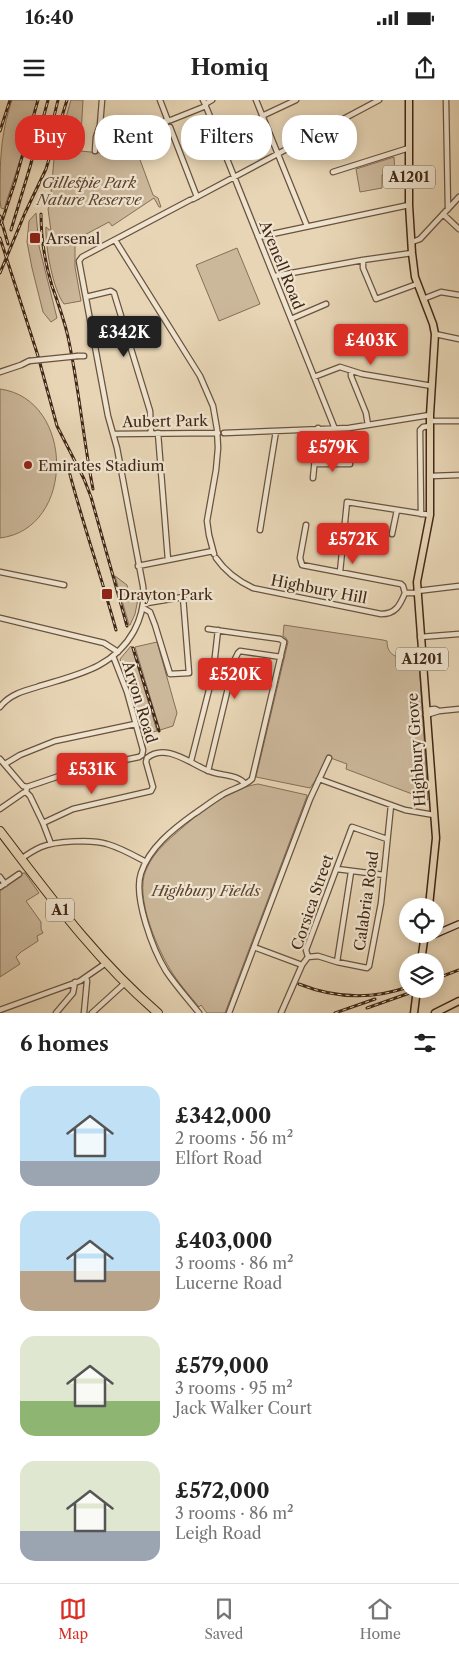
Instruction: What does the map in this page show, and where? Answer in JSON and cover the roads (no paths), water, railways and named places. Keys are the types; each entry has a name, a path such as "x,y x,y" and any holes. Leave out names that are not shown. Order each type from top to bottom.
{"highway":[{"name":"A1","path":"0,831 63,914 125,983 158,1013"}],"main road":[{"name":"A1201","path":"410,100 409,206 412,253 417,284 434,324 435,334 430,421 430,515 419,565 417,592"},
{"name":"Highbury Grove","path":"417,592 436,843 430,898"},
{"path":"413,1012 416,998"},
{"path":"436,1013 459,1001"}],"street":[{"path":"101,115 102,100"},
{"path":"160,100 166,115"},
{"path":"171,120 212,100"},
{"path":"256,100 262,115"},
{"path":"264,115 296,100"},
{"path":"0,707 8,698 90,670 113,656 132,635 143,608 143,591 114,434 108,416 80,259 379,100"},
{"path":"446,100 448,209"},
{"name":"Avenell Road","path":"205,105 335,429"},
{"path":"171,130 194,199"},
{"path":"272,140 307,226"},
{"path":"333,172 409,148"},
{"path":"412,242 420,239 459,197"},
{"path":"258,237 409,206"},
{"path":"443,214 459,228"},
{"path":"114,240 200,376 213,406 218,433 216,470 207,521 214,554 138,566"},
{"path":"275,276 412,253"},
{"path":"363,260 363,268 375,300 417,284"},
{"path":"86,296 111,291 114,293 150,412 151,433"},
{"path":"423,299 441,292 459,295"},
{"path":"291,319 326,304"},
{"path":"435,334 459,338"},
{"path":"0,372 21,365 29,360 84,356"},
{"path":"314,377 340,367 362,374 432,386"},
{"path":"351,371 351,376 366,413 368,425"},
{"path":"422,514 420,430 430,421"},
{"name":"Aubert Park","path":"224,432 335,429 430,421 459,421"},
{"path":"313,478 318,428"},
{"path":"260,530 276,430"},
{"path":"158,433 168,560"},
{"name":"Aubert Park","path":"114,434 218,433"},
{"path":"315,464 350,464"},
{"path":"430,476 459,475"},
{"path":"340,572 347,502 430,515"},
{"path":"392,534 396,510"},
{"path":"306,525 300,558 300,563 304,566 402,585 405,593 459,586"},
{"name":"Highbury Hill","path":"214,554 221,564 239,581 252,588 381,614 397,609 405,593"},
{"path":"0,572 64,585"},
{"path":"143,608 150,612 170,674 189,673 183,597 147,603"},
{"path":"0,618 104,643 118,652"},
{"path":"199,1013 165,969 150,934 144,916 140,890 141,874 154,850 192,815 223,794 246,784 252,779 284,642 280,639 208,629"},
{"path":"190,761 212,678 218,630"},
{"path":"420,637 459,634"},
{"path":"208,771 238,653 240,651 281,657"},
{"name":"Arvon Road","path":"43,823 73,809 153,789 127,692 113,656"},
{"path":"426,712 459,709"},
{"path":"5,764 20,755 55,741 135,724"},
{"path":"0,810 27,790 77,770 164,753 174,754 208,771 243,780 246,784"},
{"path":"228,1013 310,799 329,758"},
{"path":"0,759 27,790 51,844"},
{"path":"319,778 391,805 434,815"},
{"name":"Calabria Road","path":"308,957 318,956 367,968 370,966 381,903 391,805"},
{"name":"Corsica Street","path":"281,1013 302,965 308,957 306,950 352,827 388,839"},
{"path":"21,859 33,850 51,844 90,841 106,843 146,862"},
{"path":"337,869 384,875"},
{"path":"337,962 351,872"},
{"path":"0,877 2,885 19,874"},
{"path":"444,930 459,924"},
{"path":"254,947 302,965"},
{"path":"0,1010 86,978 106,963"},
{"path":"84,1013 86,978"},
{"path":"56,1013 73,993 75,982"},
{"path":"92,1013 125,983"}],"railway":[{"path":"0,131 10,100"},
{"path":"1,224 38,100"},
{"path":"11,230 48,100"},
{"path":"54,115 58,100"},
{"path":"0,273 46,169 67,100"},
{"path":"41,214 45,259 68,337 93,489"},
{"path":"0,216 8,244"},
{"path":"0,238 38,356 57,426 91,497 127,626"},
{"path":"68,467 116,630"},
{"path":"133,648 159,731"},
{"path":"444,976 459,970"},
{"path":"299,984 312,989 353,996 380,994 399,990"},
{"path":"367,1008 399,997"},
{"path":"335,1013 375,999"}],"place":[{"name":"Arsenal","path":"35,238"},
{"name":"Emirates Stadium","path":"28,465"},
{"name":"Drayton Park","path":"107,594"}],"park label":[{"name":"Gillespie Park Nature Reserve","path":"89,190"},
{"name":"Highbury Fields","path":"206,890"}]}
